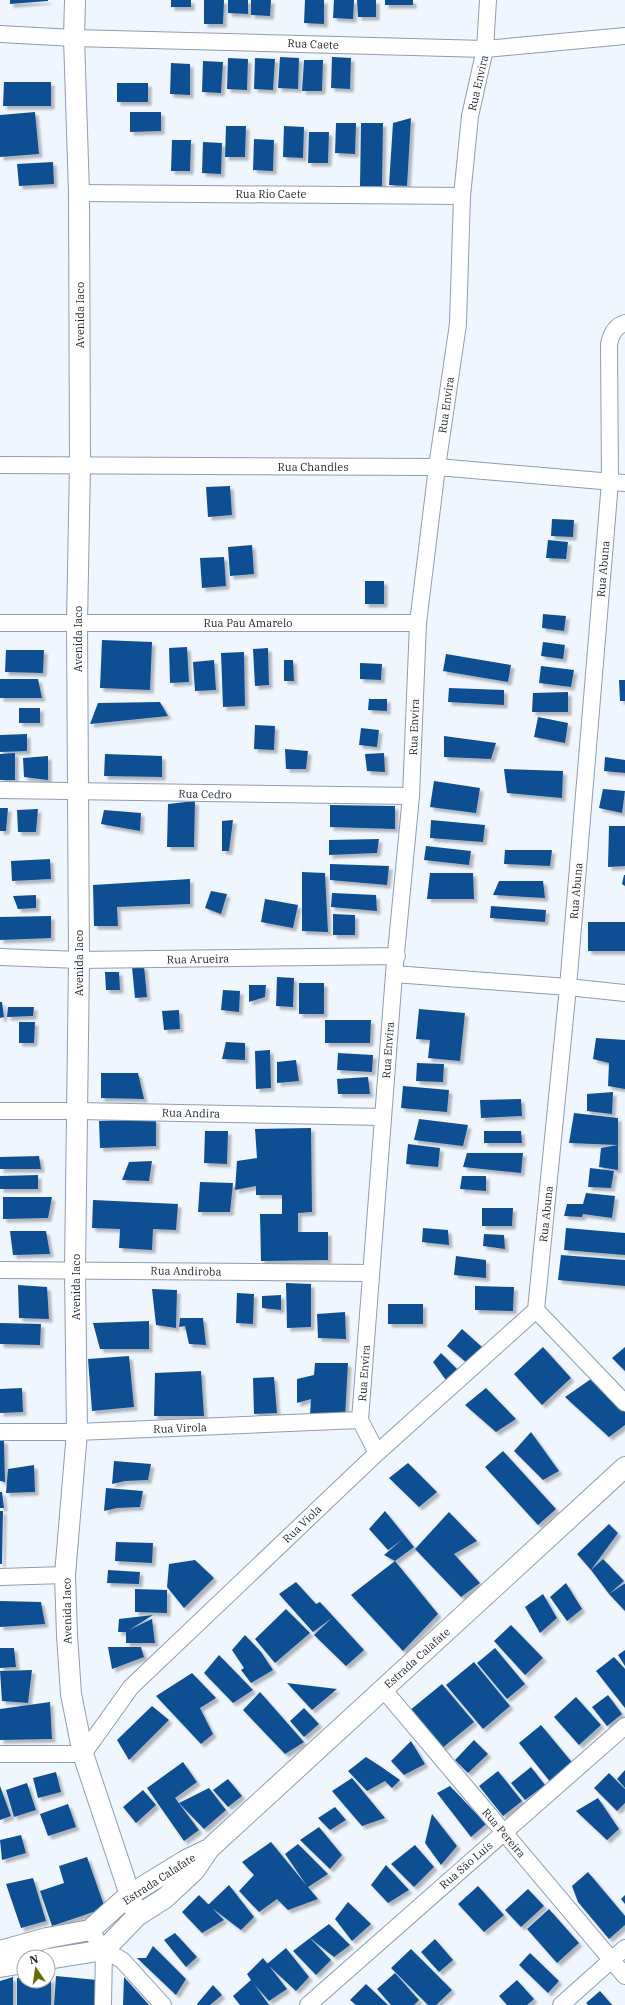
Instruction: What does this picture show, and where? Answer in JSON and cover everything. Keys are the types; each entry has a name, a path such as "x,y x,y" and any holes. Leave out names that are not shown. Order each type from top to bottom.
{"street":[{"name":"Avenida Iaco","path":"75,0 74,38 80,193 80,465 77,623 79,792 79,1111 75,1269 77,1432 66,1575 68,1662 71,1694 83,1754 137,1916"},
{"name":"Rua Envira","path":"360,1420 394,974 397,956 411,796 418,623 437,467 458,324 462,196 470,116 485,49 488,0"},
{"name":"Rua Caete","path":"0,34 74,38 485,49 625,36"},
{"name":"Rua Rio Caete","path":"80,193 462,196"},
{"name":"Rua Abuna","path":"536,1310 617,483 609,344 614,331 618,326 625,323"},
{"name":"Rua Chandles","path":"0,465 437,467 617,483"},
{"name":"Rua Pau Amarelo","path":"0,623 418,623"},
{"name":"Rua Cedro","path":"0,790 411,796"},
{"name":"Rua Arueira","path":"0,957 79,960 397,956"},
{"path":"394,974 568,987 625,993"},
{"name":"Rua Andira","path":"0,1111 79,1111 383,1118"},
{"name":"Rua Andiroba","path":"0,1270 75,1269 371,1273"},
{"path":"536,1310 625,1403"},
{"name":"Rua Viola","path":"83,1754 131,1687 377,1453 536,1310"},
{"path":"360,1420 377,1453"},
{"name":"Rua Virola","path":"0,1432 77,1432 360,1420"},
{"name":"Estrada Calafate","path":"104,1950 137,1916 165,1898 194,1871 208,1849 625,1467"},
{"path":"0,1577 66,1575"},
{"name":"Rua Pereira","path":"383,1690 625,1976"},
{"name":"Rua São Luís","path":"308,2005 625,1726"},
{"path":"0,1754 83,1754"},
{"name":"Estrada Calafate","path":"90,1930 129,1895 186,1860 208,1849"},
{"path":"0,1951 47,1938 90,1930 104,1950 122,1960 162,2005"},
{"path":"561,2005 625,1948"},
{"path":"56,1957 104,1950"},
{"path":"103,2005 104,1950"},
{"path":"0,1967 16,1964"}],"building":[{"path":"10,0 48,0 48,1 10,4"},
{"path":"171,0 191,0 191,7 171,7"},
{"path":"204,0 224,0 223,24 204,24"},
{"path":"228,0 248,0 248,14 228,13"},
{"path":"251,0 271,0 270,16 251,15"},
{"path":"305,0 324,0 324,24 304,23"},
{"path":"334,0 354,0 353,19 333,18"},
{"path":"357,0 376,0 376,17 358,17"},
{"path":"385,0 413,0 413,5 385,5"},
{"path":"280,57 299,58 298,89 278,88"},
{"path":"332,57 351,58 350,89 331,88"},
{"path":"228,58 248,59 247,90 227,89"},
{"path":"255,58 275,59 273,90 254,89"},
{"path":"304,60 323,60 322,91 302,91"},
{"path":"203,61 223,62 221,93 202,92"},
{"path":"171,63 190,64 190,95 170,94"},
{"path":"4,82 51,82 51,106 3,106"},
{"path":"117,83 148,83 148,102 117,102"},
{"path":"35,112 39,154 0,157 0,115"},
{"path":"130,112 161,112 161,131 130,132"},
{"path":"411,118 407,186 389,185 393,123"},
{"path":"336,123 356,123 355,154 335,153"},
{"path":"361,123 383,123 382,186 360,186"},
{"path":"226,126 246,126 245,157 225,157"},
{"path":"284,126 304,127 303,158 283,157"},
{"path":"309,132 329,132 328,163 308,163"},
{"path":"254,139 274,140 273,171 253,170"},
{"path":"172,140 191,140 190,171 171,171"},
{"path":"203,142 222,143 221,174 202,173"},
{"path":"53,162 54,184 19,186 17,164"},
{"path":"230,486 232,515 208,517 206,487"},
{"path":"552,519 574,520 573,537 551,536"},
{"path":"548,540 568,542 566,559 546,558"},
{"path":"252,545 254,574 230,576 228,547"},
{"path":"224,557 226,586 202,588 200,558"},
{"path":"365,581 384,581 384,604 365,604"},
{"path":"543,614 566,616 564,631 542,628"},
{"path":"102,640 152,642 150,690 100,688"},
{"path":"543,642 565,645 563,659 541,656"},
{"path":"187,647 189,682 170,683 169,648"},
{"path":"268,648 269,685 255,686 253,649"},
{"path":"6,650 44,650 43,673 5,672"},
{"path":"244,652 245,706 223,707 221,653"},
{"path":"446,654 511,665 508,682 443,671"},
{"path":"214,660 216,690 195,691 193,662"},
{"path":"284,660 293,660 294,681 284,681"},
{"path":"360,663 382,664 381,680 360,679"},
{"path":"541,666 574,670 571,687 539,683"},
{"path":"0,679 38,679 42,698 0,698"},
{"path":"619,680 625,680 625,701 620,701"},
{"path":"449,688 504,690 504,705 448,702"},
{"path":"568,692 568,712 532,712 533,693"},
{"path":"369,699 387,699 387,711 368,710"},
{"path":"160,702 168,716 90,724 98,703"},
{"path":"19,708 40,708 40,723 19,723"},
{"path":"538,717 568,723 565,743 534,737"},
{"path":"255,725 275,726 274,750 254,749"},
{"path":"361,728 379,730 377,747 359,745"},
{"path":"27,734 27,751 0,752 0,735"},
{"path":"444,736 496,743 491,759 444,757"},
{"path":"285,749 308,751 306,769 286,769"},
{"path":"15,753 15,780 0,780 0,754"},
{"path":"384,753 385,772 367,771 365,754"},
{"path":"105,754 162,756 162,777 104,776"},
{"path":"48,756 48,780 24,777 23,758"},
{"path":"605,757 625,760 625,773 604,771"},
{"path":"504,769 563,771 562,798 507,793"},
{"path":"434,781 480,788 476,813 430,807"},
{"path":"603,789 625,791 622,813 599,808"},
{"path":"195,801 194,847 167,847 168,804"},
{"path":"330,805 395,806 395,829 330,827"},
{"path":"0,808 8,808 6,831 0,831"},
{"path":"38,809 36,832 18,832 17,810"},
{"path":"104,810 141,813 140,831 101,824"},
{"path":"233,820 229,851 222,851 222,821"},
{"path":"431,820 485,825 483,842 430,838"},
{"path":"609,826 625,826 625,866 608,867"},
{"path":"379,839 377,853 329,855 329,840"},
{"path":"426,846 471,851 469,865 424,860"},
{"path":"505,850 552,850 550,866 504,864"},
{"path":"50,859 51,879 12,881 11,861"},
{"path":"330,864 389,866 387,885 330,880"},
{"path":"302,872 325,873 328,932 302,931"},
{"path":"430,873 473,873 474,899 427,899"},
{"path":"625,875 625,886 622,884"},
{"path":"190,879 190,904 117,907 118,926 94,926 93,885"},
{"path":"499,881 543,881 545,898 493,895"},
{"path":"211,891 227,894 221,914 205,908"},
{"path":"332,893 376,895 377,911 331,907"},
{"path":"36,895 36,908 18,909 13,896"},
{"path":"265,899 298,905 293,928 261,922"},
{"path":"491,906 546,910 545,922 490,918"},
{"path":"333,914 355,915 355,935 333,935"},
{"path":"51,916 51,938 0,940 0,917"},
{"path":"588,922 625,922 625,951 588,951"},
{"path":"144,966 147,997 135,998 132,967"},
{"path":"105,972 119,972 120,990 106,990"},
{"path":"277,977 294,978 293,1007 276,1006"},
{"path":"299,983 324,983 324,1014 299,1014"},
{"path":"249,985 266,985 265,997 249,1002"},
{"path":"223,990 240,991 239,1012 221,1010"},
{"path":"0,1002 2,1002 4,1017 0,1018"},
{"path":"8,1007 34,1007 33,1016 7,1017"},
{"path":"419,1009 465,1013 460,1061 428,1058 430,1040 416,1039"},
{"path":"179,1010 180,1029 164,1030 162,1011"},
{"path":"325,1020 371,1020 370,1043 325,1043"},
{"path":"19,1022 35,1022 34,1043 19,1043"},
{"path":"596,1038 625,1040 625,1089 608,1086 609,1063 593,1059"},
{"path":"226,1042 245,1043 245,1060 222,1059"},
{"path":"270,1050 271,1088 256,1089 255,1051"},
{"path":"338,1053 373,1055 372,1072 337,1070"},
{"path":"296,1060 299,1081 277,1083 277,1062"},
{"path":"417,1063 444,1064 443,1082 416,1081"},
{"path":"101,1073 138,1073 144,1099 101,1098"},
{"path":"368,1077 370,1094 338,1094 337,1079"},
{"path":"403,1086 449,1090 447,1112 401,1108"},
{"path":"613,1092 612,1114 587,1111 587,1094"},
{"path":"521,1099 522,1116 481,1118 480,1100"},
{"path":"574,1113 618,1118 618,1145 569,1143"},
{"path":"156,1119 156,1146 100,1148 99,1121"},
{"path":"419,1119 468,1125 463,1146 414,1140"},
{"path":"311,1128 312,1212 298,1213 298,1232 328,1232 328,1260 261,1261 260,1214 282,1214 282,1195 256,1195 256,1186 235,1190 237,1161 257,1158 255,1129"},
{"path":"205,1131 228,1131 227,1164 204,1163"},
{"path":"484,1131 521,1131 522,1143 484,1143"},
{"path":"408,1144 440,1148 438,1167 406,1164"},
{"path":"618,1145 618,1170 599,1167 601,1148"},
{"path":"467,1153 523,1153 521,1173 463,1167"},
{"path":"39,1156 41,1169 0,1169 0,1157"},
{"path":"152,1161 149,1181 122,1180 129,1162"},
{"path":"590,1168 614,1171 611,1188 588,1187"},
{"path":"38,1175 38,1189 0,1189 0,1176"},
{"path":"462,1176 486,1176 486,1191 460,1189"},
{"path":"200,1182 233,1183 230,1212 198,1212"},
{"path":"586,1193 615,1196 612,1218 583,1214 582,1217 564,1216 567,1204 583,1204"},
{"path":"3,1197 52,1197 48,1218 3,1219"},
{"path":"93,1200 178,1204 176,1230 153,1229 152,1250 119,1248 120,1229 92,1228"},
{"path":"482,1208 513,1208 512,1226 482,1226"},
{"path":"423,1228 448,1230 449,1245 422,1242"},
{"path":"566,1228 625,1233 625,1255 564,1250"},
{"path":"10,1231 46,1231 50,1254 13,1255"},
{"path":"484,1234 504,1235 505,1249 483,1246"},
{"path":"561,1255 625,1260 625,1286 558,1280"},
{"path":"456,1256 486,1260 486,1278 454,1275"},
{"path":"286,1283 311,1284 311,1327 287,1328"},
{"path":"18,1285 47,1287 49,1319 19,1318"},
{"path":"475,1286 514,1287 513,1311 475,1310"},
{"path":"152,1289 177,1290 176,1328 156,1325"},
{"path":"237,1293 254,1294 253,1324 236,1323"},
{"path":"281,1295 281,1310 262,1308 262,1296"},
{"path":"388,1304 423,1304 423,1324 388,1324"},
{"path":"345,1312 346,1339 318,1338 317,1314"},
{"path":"180,1318 203,1318 206,1345 189,1344 185,1326 179,1327"},
{"path":"149,1321 149,1349 100,1349 93,1323"},
{"path":"0,1323 41,1324 40,1345 0,1344"},
{"path":"462,1329 482,1347 467,1363 447,1346"},
{"path":"543,1347 571,1378 542,1405 514,1374"},
{"path":"625,1347 625,1371 612,1358"},
{"path":"441,1353 460,1372 448,1383 433,1362"},
{"path":"129,1356 134,1407 92,1411 88,1359"},
{"path":"315,1363 348,1363 345,1417 310,1415 311,1399 297,1403 297,1379 314,1375"},
{"path":"201,1371 204,1416 154,1416 155,1373"},
{"path":"274,1377 277,1413 254,1414 253,1378"},
{"path":"591,1379 625,1411 625,1425 609,1437 565,1397"},
{"path":"22,1388 23,1412 0,1413 0,1389"},
{"path":"486,1388 516,1419 496,1432 465,1405"},
{"path":"531,1432 559,1471 543,1480 514,1451"},
{"path":"0,1440 4,1440 5,1482 0,1481"},
{"path":"503,1451 556,1509 538,1525 485,1467"},
{"path":"114,1461 151,1464 148,1480 125,1481 112,1484"},
{"path":"408,1463 437,1492 419,1507 389,1478"},
{"path":"34,1465 35,1492 6,1493 8,1469"},
{"path":"106,1488 143,1491 140,1507 117,1508 104,1511"},
{"path":"0,1492 2,1492 4,1508 0,1508"},
{"path":"0,1511 3,1511 2,1564 0,1564"},
{"path":"385,1511 414,1547 395,1561 384,1555 403,1539 388,1550 369,1529"},
{"path":"449,1512 477,1541 454,1554 480,1583 461,1597 415,1549"},
{"path":"609,1524 618,1533 591,1570 577,1554"},
{"path":"116,1542 153,1543 152,1563 115,1561"},
{"path":"603,1559 624,1581 609,1594 591,1570"},
{"path":"195,1560 214,1578 184,1608 167,1587 169,1564"},
{"path":"395,1561 438,1614 403,1651 351,1595"},
{"path":"108,1570 140,1572 139,1584 107,1583"},
{"path":"296,1582 316,1604 320,1602 364,1650 346,1666 314,1635 332,1618 313,1632 279,1594"},
{"path":"566,1583 582,1609 567,1621 550,1597"},
{"path":"625,1584 625,1611 609,1594"},
{"path":"135,1589 167,1590 167,1613 135,1612"},
{"path":"543,1594 557,1618 540,1633 525,1607"},
{"path":"0,1601 41,1602 45,1624 0,1627"},
{"path":"286,1609 310,1633 275,1663 255,1639"},
{"path":"153,1615 129,1630 152,1619 155,1643 126,1643 126,1632 118,1632 119,1619"},
{"path":"511,1625 543,1658 525,1675 494,1641"},
{"path":"245,1635 261,1652 273,1670 251,1683 241,1670 244,1668 232,1650"},
{"path":"108,1647 141,1647 144,1657 112,1669"},
{"path":"0,1648 14,1648 16,1667 0,1668"},
{"path":"495,1648 525,1684 507,1699 477,1663"},
{"path":"625,1650 625,1666 618,1655"},
{"path":"219,1655 253,1690 233,1703 204,1673"},
{"path":"614,1657 625,1669 625,1708 596,1671"},
{"path":"474,1662 510,1706 483,1729 446,1685"},
{"path":"32,1670 28,1703 2,1701 0,1671"},
{"path":"192,1673 216,1698 200,1708 213,1734 201,1744 156,1696"},
{"path":"287,1683 337,1689 312,1710"},
{"path":"442,1684 474,1722 441,1749 409,1711"},
{"path":"260,1692 304,1742 285,1754 243,1710"},
{"path":"608,1695 622,1714 607,1726 592,1707"},
{"path":"576,1697 601,1725 579,1745 554,1717"},
{"path":"50,1702 52,1739 0,1740 0,1709"},
{"path":"152,1706 169,1720 129,1760 117,1740"},
{"path":"304,1708 319,1724 304,1737 290,1721"},
{"path":"541,1725 575,1766 552,1784 519,1743"},
{"path":"474,1740 488,1754 468,1773 455,1760"},
{"path":"411,1741 425,1764 404,1775 391,1761"},
{"path":"366,1757 400,1780 392,1788 385,1781 367,1791 348,1771"},
{"path":"183,1762 197,1782 175,1798 199,1830 184,1841 147,1788"},
{"path":"531,1767 545,1785 525,1800 511,1783"},
{"path":"625,1770 625,1788 617,1779"},
{"path":"498,1771 522,1801 503,1816 479,1786"},
{"path":"56,1772 61,1792 38,1798 33,1778"},
{"path":"609,1773 625,1789 625,1803 617,1811 594,1788"},
{"path":"352,1778 385,1818 362,1826 332,1791"},
{"path":"228,1779 242,1796 228,1807 213,1790"},
{"path":"27,1783 36,1810 14,1817 6,1790"},
{"path":"0,1786 11,1816 0,1820"},
{"path":"450,1786 486,1824 471,1837 437,1793"},
{"path":"209,1788 226,1810 204,1829 179,1803"},
{"path":"143,1790 156,1805 136,1823 123,1807"},
{"path":"598,1798 619,1829 607,1840 576,1811"},
{"path":"68,1804 76,1827 48,1836 40,1814"},
{"path":"335,1807 346,1820 330,1830 318,1818"},
{"path":"432,1814 457,1846 441,1865 425,1843"},
{"path":"319,1827 342,1855 330,1869 300,1840"},
{"path":"21,1835 26,1853 2,1860 0,1840"},
{"path":"271,1842 307,1886 285,1854 298,1844 328,1874 308,1887 318,1899 288,1910 277,1899 259,1912 239,1891 254,1875 242,1862"},
{"path":"415,1845 434,1867 414,1887 391,1864"},
{"path":"87,1857 105,1908 52,1926 40,1891 64,1883 59,1866"},
{"path":"386,1865 409,1890 388,1903 371,1885"},
{"path":"588,1872 625,1916 625,1925 609,1939 578,1902 572,1886"},
{"path":"33,1878 46,1921 21,1928 6,1884"},
{"path":"229,1885 254,1917 241,1930 208,1905"},
{"path":"478,1886 504,1915 484,1932 458,1904"},
{"path":"528,1889 544,1906 521,1927 505,1910"},
{"path":"199,1895 224,1920 202,1933 182,1912"},
{"path":"625,1895 625,1904 621,1899"},
{"path":"348,1902 371,1924 352,1941 335,1919"},
{"path":"549,1909 579,1943 557,1963 527,1929"},
{"path":"329,1924 350,1945 334,1957 310,1938"},
{"path":"175,1933 197,1957 186,1967 164,1940"},
{"path":"310,1938 331,1960 316,1975 293,1951"},
{"path":"435,1939 453,1960 439,1972 421,1952"},
{"path":"153,1946 186,1979 176,1995 137,1958 146,1958"},
{"path":"286,1948 309,1977 296,1991 267,1964"},
{"path":"411,1949 452,1990 436,2005 428,2005 391,1968"},
{"path":"530,1953 559,1981 548,1993 519,1965"},
{"path":"263,1958 287,1989 269,2001 254,1984 269,2005 240,2005 233,1996 251,1980 247,1974"},
{"path":"395,1973 419,2000 414,2005 391,2005 377,1989"},
{"path":"56,1976 97,1980 94,2005 54,2005"},
{"path":"13,1977 13,2005 0,2005 0,1981"},
{"path":"124,1977 149,2005 123,2005"},
{"path":"517,1980 534,1999 527,2005 507,2005 499,1996"},
{"path":"366,1984 388,2005 356,2005 350,2000"},
{"path":"213,1985 222,1995 210,2005 198,2005 197,2004"},
{"path":"17,1989 51,1989 51,2005 17,2005"},
{"path":"600,1991 612,2005 588,2005 586,2003"}]}
